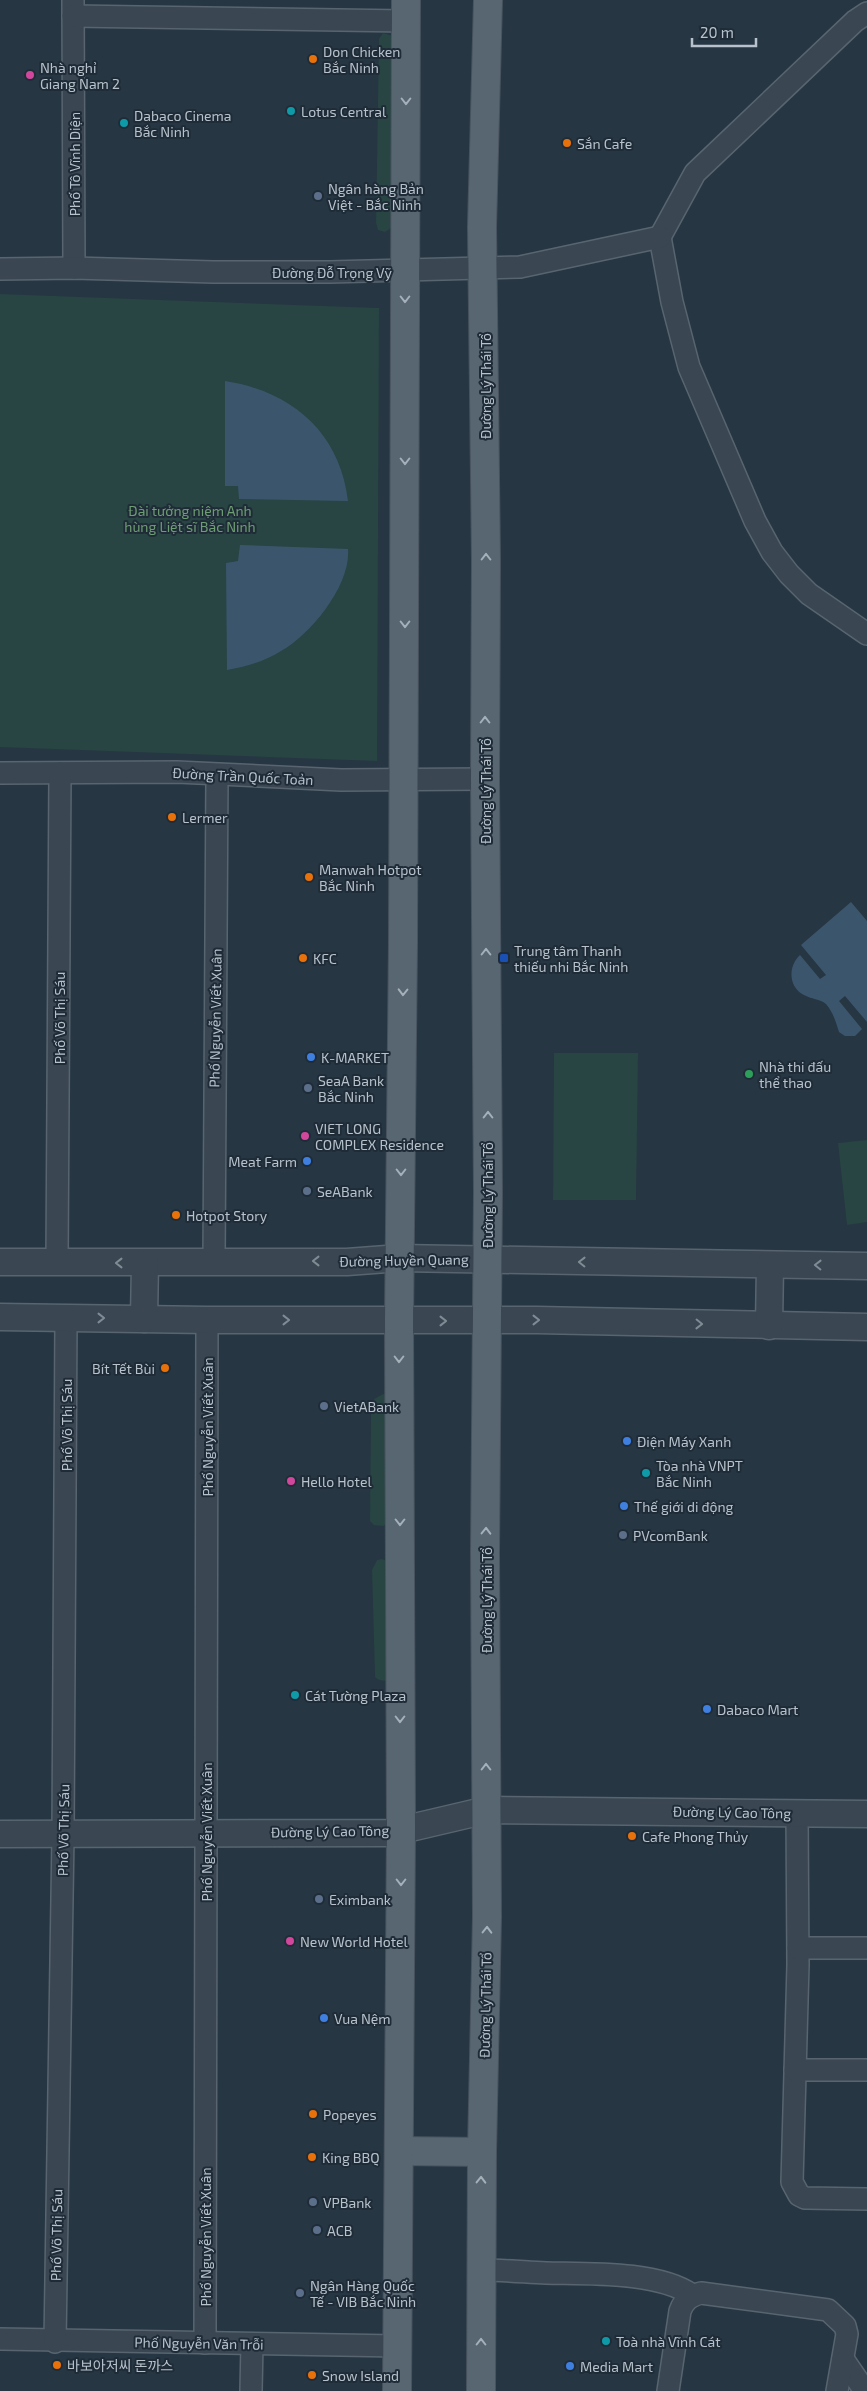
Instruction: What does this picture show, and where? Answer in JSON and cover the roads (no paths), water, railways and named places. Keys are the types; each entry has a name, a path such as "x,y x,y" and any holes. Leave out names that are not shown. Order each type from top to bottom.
{"main road":[{"name":"Đường Lý Thái Tổ","path":"481,2391 480,2270 487,1927 488,1321 485,779 486,551 484,267 482,227 488,0"},
{"path":"397,2391 400,2151 399,1320 404,779 406,11"},
{"path":"400,2151 482,2152"}],"street":[{"path":"73,8 406,11"},
{"name":"Phố Tô Vĩnh Diện","path":"73,8 74,268"},
{"path":"867,13 855,21 695,173 660,237 672,302 689,367 755,521 772,552 789,574 809,594 867,634"},
{"name":"Đường Đỗ Trọng Vỹ","path":"0,269 74,268 212,272 405,272 484,267 520,268 660,237"},
{"name":"Đường Trần Quốc Toản","path":"0,773 177,772 341,780 485,779"},
{"name":"Phố Võ Thị Sáu","path":"57,1263 60,773"},
{"name":"Phố Nguyễn Viết Xuân","path":"214,1261 217,775"},
{"name":"Đường Huyền Quang","path":"0,1262 348,1262 400,1258 867,1266"},
{"path":"144,1319 146,1263"},
{"path":"769,1326 770,1265"},
{"path":"0,1317 208,1320 537,1320 867,1327"},
{"name":"Phố Võ Thị Sáu","path":"55,2342 63,1835 66,1318"},
{"name":"Phố Nguyễn Viết Xuân","path":"205,2344 208,1320"},
{"name":"Đường Lý Cao Tông","path":"0,1834 389,1833 486,1810 867,1814"},
{"path":"797,1813 798,1948 792,2182 795,2190 805,2198 867,2199"},
{"path":"798,1948 867,1948"},
{"path":"795,2070 867,2070"},
{"path":"480,2270 587,2273 628,2277 669,2284 692,2295"},
{"path":"668,2391 680,2311 684,2302 692,2295 701,2293 828,2310 845,2326 847,2334 837,2391"},
{"name":"Phố Nguyễn Văn Trỗi","path":"0,2339 55,2342 398,2346"},
{"path":"250,2391 252,2344"},
{"path":"843,2359 865,2391"}],"water":[{"path":"225,381 249,386 271,394 291,405 308,419 323,435 335,455 343,476 348,501 239,499 238,486 225,486"},
{"path":"240,545 348,549 347,563 336,593 305,633 293,643 268,658 227,670 226,563 238,561"},
{"path":"851,902 867,921 867,1022 845,996 839,1001 862,1029 855,1036 845,1036 839,1032 826,1004 799,991 795,987 791,976 793,965 800,955 820,979 826,975 801,945"}],"place":[{"name":"Don Chicken Bắc Ninh","path":"313,59"},
{"name":"Nhà nghỉ Giang Nam 2","path":"30,75"},
{"name":"Lotus Central","path":"291,111"},
{"name":"Dabaco Cinema Bắc Ninh","path":"124,123"},
{"name":"Sắn Cafe","path":"567,143"},
{"name":"Ngân hàng Bản Việt - Bắc Ninh","path":"318,196"},
{"name":"Lermer","path":"172,817"},
{"name":"Manwah Hotpot Bắc Ninh","path":"309,877"},
{"name":"KFC","path":"303,958"},
{"name":"Trung tâm Thanh thiếu nhi Bắc Ninh","path":"504,958"},
{"name":"K-MARKET","path":"311,1057"},
{"name":"Nhà thi đấu thể thao","path":"749,1074"},
{"name":"SeaA Bank Bắc Ninh","path":"308,1088"},
{"name":"VIET LONG COMPLEX Residence","path":"305,1136"},
{"name":"Meat Farm","path":"307,1161"},
{"name":"SeABank","path":"307,1191"},
{"name":"Hotpot Story","path":"176,1215"},
{"name":"Bít Tết Bùi","path":"165,1368"},
{"name":"VietABank","path":"324,1406"},
{"name":"Điện Máy Xanh","path":"627,1441"},
{"name":"Tòa nhà VNPT Bắc Ninh","path":"646,1473"},
{"name":"Hello Hotel","path":"291,1481"},
{"name":"Thế giới di động","path":"624,1506"},
{"name":"PVcomBank","path":"623,1535"},
{"name":"Cát Tường Plaza","path":"295,1695"},
{"name":"Dabaco Mart","path":"707,1709"},
{"name":"Cafe Phong Thủy","path":"632,1836"},
{"name":"Eximbank","path":"319,1899"},
{"name":"New World Hotel","path":"290,1941"},
{"name":"Vua Nệm","path":"324,2018"},
{"name":"Popeyes","path":"313,2114"},
{"name":"King BBQ","path":"312,2157"},
{"name":"VPBank","path":"313,2202"},
{"name":"ACB","path":"317,2230"},
{"name":"Ngân Hàng Quốc Tế - VIB Bắc Ninh","path":"300,2293"},
{"name":"Toà nhà Vĩnh Cát","path":"606,2341"},
{"name":"바보아저씨 돈까스","path":"57,2365"},
{"name":"Media Mart","path":"570,2366"},
{"name":"Snow Island","path":"312,2375"}],"park label":[{"name":"Đài tưởng niệm Anh hùng Liệt sĩ Bắc Ninh","path":"190,518"}]}
